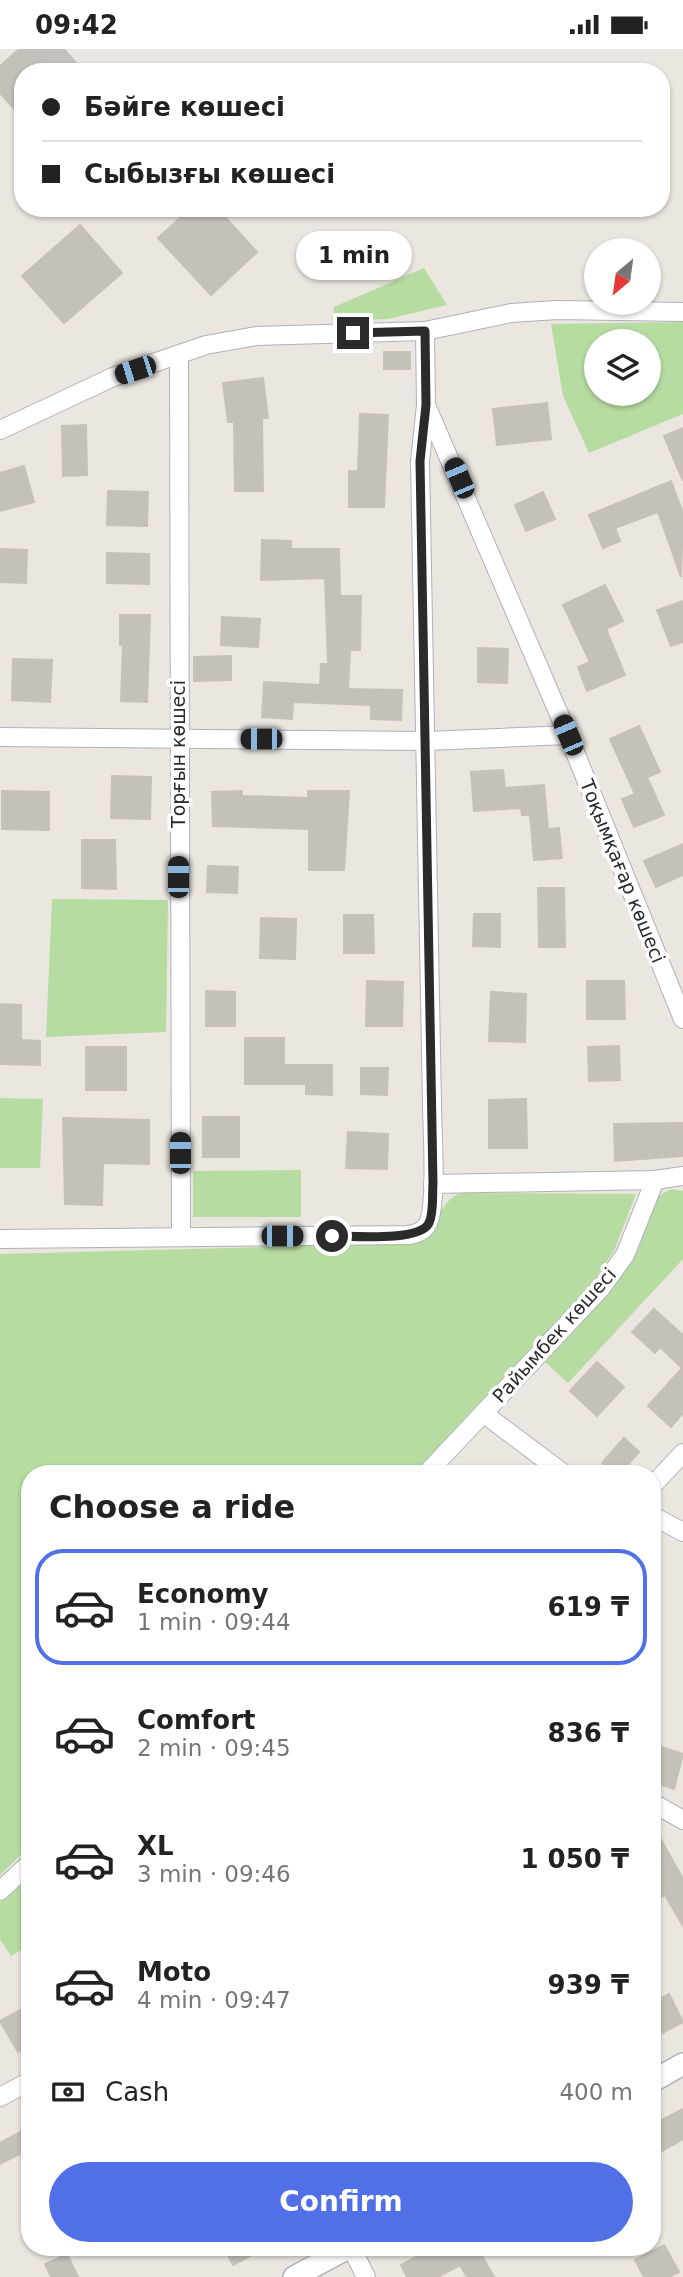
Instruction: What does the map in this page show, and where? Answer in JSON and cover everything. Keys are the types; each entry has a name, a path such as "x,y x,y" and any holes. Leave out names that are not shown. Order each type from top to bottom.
{"street":[{"path":"0,430 113,377 206,345 256,336 425,331 511,313 556,310 683,312"},
{"name":"Тоқымқағар көшесі","path":"425,331 426,405 568,735 683,1019"},
{"name":"Торғын көшесі","path":"179,356 177,738 181,1237"},
{"path":"0,1239 415,1234 429,1223 433,1184 420,461 426,405"},
{"path":"0,737 427,741 568,735"},
{"path":"433,1184 655,1180 683,1176"},
{"name":"Райымбек көшесі","path":"434,1465 601,1288 625,1255 655,1180"},
{"path":"483,1413 552,1465"},
{"path":"661,1476 683,1453"},
{"path":"661,1520 683,1532"},
{"path":"661,1808 683,1820"},
{"path":"0,1891 21,1871"},
{"path":"661,2076 683,2064"},
{"path":"0,2097 21,2086"},
{"path":"294,2277 333,2256"},
{"path":"355,2256 366,2277"}],"green space":[{"path":"424,268 447,305 388,319 332,321 334,307"},
{"path":"683,322 683,414 589,453 563,396 551,324"},
{"path":"52,899 168,900 166,1032 46,1037"},
{"path":"0,1098 43,1099 40,1168 0,1168"},
{"path":"301,1170 301,1217 193,1217 193,1171"},
{"path":"672,1189 683,1191 683,1259 568,1383 543,1360 618,1282 641,1243 651,1207"},
{"path":"461,1193 636,1194 614,1251 586,1291 422,1465 21,1465 21,1855 0,1875 0,1254 415,1243 428,1231 453,1197"},
{"path":"21,1882 21,1950 11,1956 0,1939 0,1902"}],"building":[{"path":"19,49 64,49 76,63 14,63 14,109 0,93 0,66"},
{"path":"181,217 225,217 257,252 211,295 158,238"},
{"path":"80,225 122,273 64,323 22,276"},
{"path":"384,352 410,352 410,369 384,369"},
{"path":"263,378 268,418 262,418 263,491 235,491 234,422 228,422 223,383"},
{"path":"547,403 551,439 497,445 493,409"},
{"path":"360,414 388,415 384,507 349,507 349,471 358,471"},
{"path":"86,425 87,475 63,476 62,426"},
{"path":"683,428 683,481 664,436"},
{"path":"24,466 34,502 0,511 0,473"},
{"path":"671,481 683,513 681,577 658,512 615,528 620,541 603,548 589,515"},
{"path":"108,491 148,492 147,526 107,525"},
{"path":"543,492 555,519 526,531 515,505"},
{"path":"262,540 291,541 291,549 339,549 340,596 361,596 360,650 350,650 348,689 402,690 401,720 371,719 371,705 293,702 292,719 262,717 264,682 320,685 321,664 328,664 325,578 261,580"},
{"path":"1,549 27,550 26,583 0,582"},
{"path":"107,553 149,554 149,584 107,583"},
{"path":"605,585 623,621 606,629 625,675 587,691 578,667 590,662 563,605"},
{"path":"683,601 683,642 671,646 657,610"},
{"path":"120,615 150,615 147,702 121,701 123,645 120,645"},
{"path":"222,617 260,619 258,647 221,645"},
{"path":"478,648 508,649 507,683 478,682"},
{"path":"231,656 231,680 194,681 194,657"},
{"path":"13,659 52,660 50,702 12,700"},
{"path":"639,726 660,772 647,777 664,815 634,827 622,799 635,794 610,739"},
{"path":"503,770 505,788 544,785 548,829 559,828 562,858 534,860 530,815 522,815 521,808 474,811 471,772"},
{"path":"112,776 151,777 150,819 111,818"},
{"path":"2,791 49,792 49,830 2,829"},
{"path":"242,791 242,796 308,798 308,791 349,791 344,870 309,870 309,829 213,826 212,792"},
{"path":"82,840 115,840 116,889 82,888"},
{"path":"683,844 683,875 656,887 644,861"},
{"path":"208,866 238,867 237,893 207,892"},
{"path":"538,888 564,888 565,947 539,947"},
{"path":"474,914 500,914 500,947 473,946"},
{"path":"344,915 373,915 374,953 344,953"},
{"path":"261,918 296,919 295,959 260,958"},
{"path":"367,981 403,982 402,1026 366,1026"},
{"path":"587,981 624,981 625,1019 587,1019"},
{"path":"206,991 235,992 235,1026 206,1026"},
{"path":"491,992 526,994 525,1042 489,1041"},
{"path":"0,1004 21,1005 21,1040 40,1041 40,1065 0,1064"},
{"path":"245,1038 284,1038 284,1065 332,1065 332,1095 306,1094 306,1084 245,1084"},
{"path":"619,1046 620,1080 589,1081 588,1047"},
{"path":"86,1047 126,1047 126,1090 86,1090"},
{"path":"361,1068 388,1068 387,1095 361,1094"},
{"path":"526,1099 527,1148 489,1148 489,1100"},
{"path":"203,1117 239,1117 239,1157 203,1157"},
{"path":"63,1118 149,1120 149,1164 103,1163 102,1205 65,1204"},
{"path":"683,1123 683,1156 615,1161 614,1124"},
{"path":"348,1132 388,1134 387,1169 346,1168"},
{"path":"654,1309 683,1335 683,1413 671,1427 648,1406 682,1368 660,1347 655,1353 632,1332"},
{"path":"597,1362 624,1387 597,1416 570,1391"},
{"path":"624,1438 639,1452 627,1465 602,1463"},
{"path":"661,1747 683,1754 674,1789 661,1785"},
{"path":"661,1839 683,1879 683,1926 665,1895 661,1897"},
{"path":"669,1994 683,2022 661,2034 661,1998"},
{"path":"21,2010 21,2050 18,2052 0,2021"},
{"path":"683,2109 683,2139 661,2151 661,2120"},
{"path":"21,2132 21,2154 0,2164 0,2143"},
{"path":"664,2245 679,2272 669,2277 644,2277 635,2260 643,2256 661,2256 661,2247"},
{"path":"68,2256 78,2277 51,2277 45,2264"},
{"path":"228,2256 250,2256 233,2265"},
{"path":"418,2256 482,2256 494,2277 467,2277 460,2265 438,2277 407,2277 401,2265"}],"route":[{"path":"332,1236 408,1235 422,1231 431,1216 433,1184 420,461 426,405 425,331 353,333"}]}
